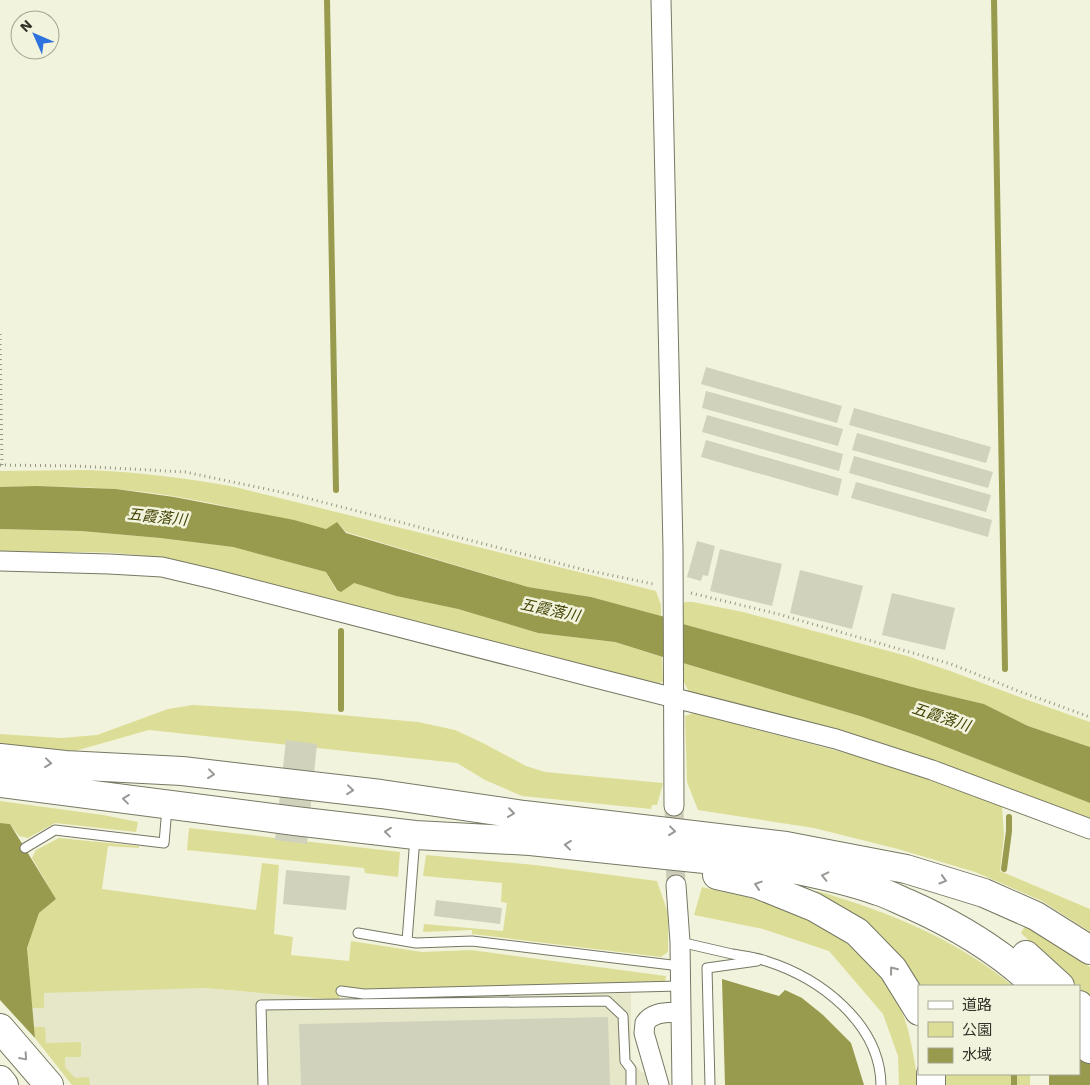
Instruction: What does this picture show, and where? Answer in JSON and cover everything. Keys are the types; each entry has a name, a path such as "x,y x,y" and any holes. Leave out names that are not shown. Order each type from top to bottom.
{"highway":[{"path":"0,758 65,765 182,770 381,794 524,815 740,839 786,846 906,869 984,893 1036,916 1090,950"},
{"path":"0,783 415,834 530,841 782,867 843,880 879,891 941,918 992,948 1022,973 1051,985"},
{"path":"616,850 757,884 814,907 857,932 893,969 918,1009"},
{"path":"827,855 924,892 979,922 1013,945 1051,985"},
{"path":"1080,1006 1090,1018"},
{"path":"0,1028 49,1085"},
{"path":"1080,1034 1090,1048"},
{"path":"0,1080 4,1085"}],"street":[{"path":"661,0 673,549 674,806"},
{"path":"0,561 162,567 318,605 592,678 674,688 932,770 1090,829"},
{"path":"676,885 680,942 682,1085"},
{"path":"659,1085 644,1033 645,1023 652,1016 660,1013 681,1012"}],"lane":[{"path":"25,848 56,830 164,843 168,805"},
{"path":"407,941 415,834"},
{"path":"358,933 416,943 472,941 680,966"},
{"path":"680,942 765,960 795,972 823,989 851,1013 868,1039 880,1071 881,1085"},
{"path":"710,1085 707,968 765,960"},
{"path":"341,991 364,994 680,986"},
{"path":"263,1085 261,1005 607,1000 623,1016 625,1061 631,1069 631,1085"}],"path":[{"path":"0,334 1,465 76,466 184,472 295,496 581,569 673,597 778,614 951,664 1021,692 1090,716"}],"shaded area":[{"path":"28,973 339,1000 631,993 631,1059 641,1072 647,1073 647,1085 72,1085 35,1038"}],"green space":[{"path":"89,470 162,476 235,487 656,591 661,605 661,616 591,597 528,587 346,532 337,522 326,529 221,505 141,492 101,488 0,487 0,471"},
{"path":"0,529 81,531 233,547 326,572 336,590 354,583 396,596 458,609 538,633 615,642 662,657 663,682 659,683 534,653 232,574 160,558 102,553 0,553"},
{"path":"685,602 743,612 907,656 953,672 1090,722 1090,747 1028,726 984,704 916,688 683,624 682,606"},
{"path":"683,663 863,717 918,736 1090,803 1090,820 856,737 796,719 706,696 690,694 684,682"},
{"path":"193,705 296,711 418,722 455,730 526,766 545,772 663,783 657,805 652,805 651,809 522,796 485,780 457,763 149,730 75,751 0,745 0,734 61,738 97,735 168,709"},
{"path":"694,713 872,760 1002,806 1004,835 1000,871 1090,909 1090,932 1042,901 975,872 898,849 814,828 698,810 687,782 685,716"},
{"path":"0,801 103,815 138,822 136,832 55,823 28,838 19,836 10,824 0,823"},
{"path":"189,828 400,852 398,877 365,873 364,868 187,850"},
{"path":"59,838 139,846 139,848 108,846 102,889 256,910 262,863 279,865 274,934 293,937 291,955 349,961 351,941 422,952 471,950 666,976 665,982 356,989 342,986 339,1000 204,988 44,993 44,1008 32,1008 27,948 39,913 56,899 32,858 36,850"},
{"path":"426,855 535,865 657,881 668,913 668,952 661,957 472,934 472,930 423,932 424,924 503,931 507,903 501,902 502,883 423,876"},
{"path":"702,887 773,904 790,910 826,929 860,954 887,984 901,1009 908,1028 917,1085 899,1085 898,1056 883,1014 829,951 763,929 694,915"},
{"path":"817,891 843,899 920,928 968,954 1012,985 920,985 897,954 876,933 865,924 814,894"},
{"path":"1025,926 1058,945 1090,967 1090,1000 1080,989 1080,985 1076,985 1021,933"},
{"path":"34,1027 45,1027 46,1043 81,1042 81,1057 65,1057 65,1067 75,1078 89,1077 90,1085 72,1085 35,1038"},
{"path":"943,1075 1030,1075 1030,1085 945,1085"}],"water":[{"name":"五霞落川","path":"37,486 116,489 174,497 294,520 326,529 337,522 346,533 528,587 591,597 665,617 666,658 615,642 538,633 458,609 396,596 354,583 341,592 337,590 326,572 233,547 81,531 0,529 0,487"},
{"name":"五霞落川","path":"683,624 916,688 984,704 1028,726 1090,747 1090,803 918,736 863,717 683,663"},
{"path":"0,823 10,824 56,899 39,913 27,948 35,1038 0,1000"},
{"path":"722,979 779,996 785,990 802,998 823,1015 851,1043 864,1085 725,1085"},
{"path":"1080,1025 1090,1026 1090,1085 1049,1085 1049,1075 1080,1075"}],"building":[{"path":"706,367 842,406 837,423 701,384"},
{"path":"706,391 843,429 838,446 702,408"},
{"path":"854,408 991,447 986,463 849,425"},
{"path":"707,415 843,454 839,471 702,432"},
{"path":"857,433 993,472 988,488 852,450"},
{"path":"706,440 842,479 838,496 701,457"},
{"path":"854,456 991,495 986,512 849,473"},
{"path":"856,482 992,520 988,537 851,498"},
{"path":"697,541 715,546 708,576 703,575 701,581 687,577"},
{"path":"720,549 782,564 772,606 710,591"},
{"path":"800,570 863,586 852,629 790,613"},
{"path":"892,593 955,608 945,650 882,635"},
{"path":"286,740 317,744 307,844 275,840"},
{"path":"286,870 350,876 346,910 283,904"},
{"path":"436,900 502,908 500,924 434,916"},
{"path":"608,1017 610,1085 301,1085 299,1024"}],"waterway":[{"path":"327,0 336,490"},
{"path":"994,0 1005,669"},
{"path":"341,631 341,709"},
{"path":"1004,869 1009,817"},
{"path":"1014,1075 1014,1085"}],"tunnel":[{"path":"674,806 676,885"}]}
